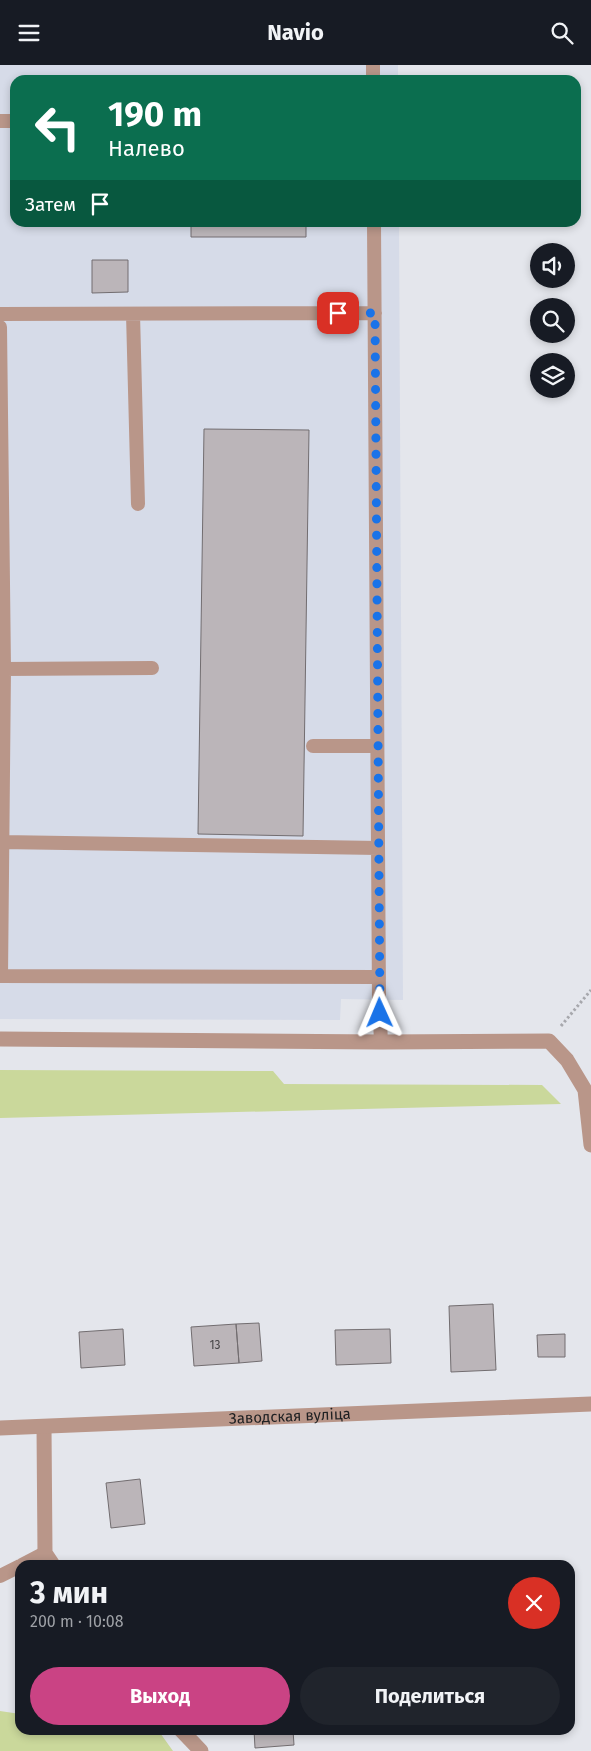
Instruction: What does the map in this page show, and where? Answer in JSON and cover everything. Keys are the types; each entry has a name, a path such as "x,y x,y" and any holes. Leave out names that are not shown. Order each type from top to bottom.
{"street":[{"path":"0,1039 381,1042 549,1041 567,1060 585,1091 591,1145"},
{"name":"Заводская вуліца","path":"0,1428 586,1404"},
{"path":"44,1427 49,1559"},
{"path":"187,1735 201,1751"}],"lane":[{"path":"374,227 381,1042"},
{"path":"0,315 375,313"},
{"path":"133,314 138,503"},
{"path":"0,327 4,669 1,976 379,977"},
{"path":"4,669 152,667"},
{"path":"313,746 377,746"},
{"path":"2,851 378,848"},
{"path":"0,1576 15,1568"}],"path":[{"path":"549,1041 591,990"}],"shaded area":[{"path":"0,65 398,65 398,75 10,75 10,227 399,227 403,1000 341,999 340,1020 0,1019"}],"green space":[{"path":"0,1070 273,1071 284,1084 542,1085 561,1104 0,1118"},
{"path":"0,1711 15,1713 15,1735 162,1735 173,1751 0,1751"}],"building":[{"path":"191,227 306,227 306,237 191,237"},
{"path":"92,260 128,260 128,292 92,293"},
{"path":"204,429 309,430 303,836 198,834"},
{"path":"493,1304 496,1370 451,1372 449,1306"},
{"path":"259,1323 262,1361 239,1363 236,1324"},
{"path":"236,1324 239,1363 194,1366 191,1327"},
{"path":"123,1329 125,1365 81,1368 79,1332"},
{"path":"390,1329 391,1363 336,1365 335,1330"},
{"path":"565,1334 565,1357 538,1357 537,1335"},
{"path":"140,1479 145,1524 111,1528 106,1483"},
{"path":"254,1735 293,1735 294,1745 255,1748"}],"route":[{"path":"338,313 375,313 380,1013"}]}
